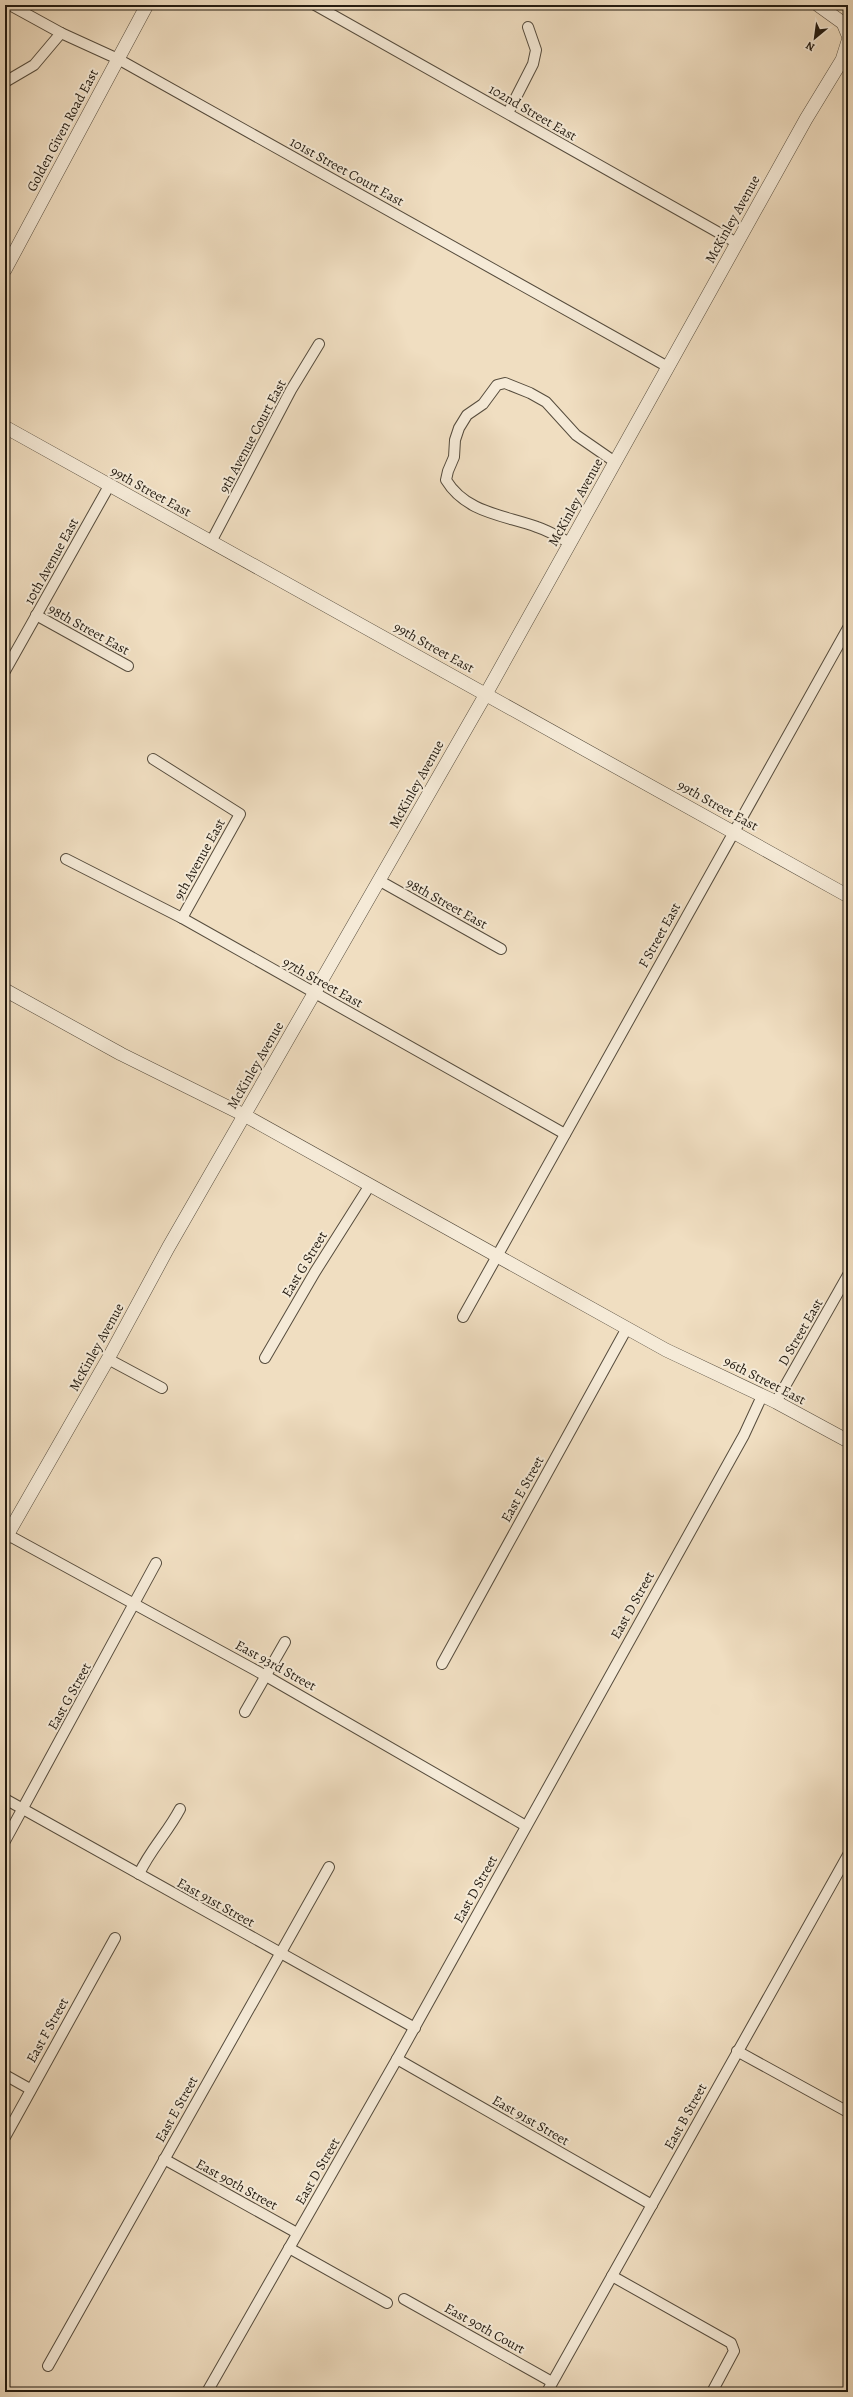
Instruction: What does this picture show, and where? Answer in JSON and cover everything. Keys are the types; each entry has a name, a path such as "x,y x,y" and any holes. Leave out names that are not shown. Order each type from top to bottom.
{"street":[{"name":"101st Street Court East","path":"10,5 61,33 118,59 668,367"},
{"name":"Golden Given Road East","path":"5,270 147,5"},
{"name":"102nd Street East","path":"315,5 736,243"},
{"path":"818,5 846,20 848,35"},
{"path":"508,113 533,64 536,50 528,28"},
{"path":"5,82 34,65 61,33"},
{"name":"McKinley Avenue","path":"6,1537 108,1359 244,1115 380,881 486,694 806,118 842,60 848,41"},
{"name":"9th Avenue Court East","path":"211,542 291,390 319,344"},
{"path":"570,543 538,527 487,513 458,496 446,480 454,457 454,440 466,415 483,404 497,385 505,383 530,393 546,402 576,435 615,462"},
{"name":"99th Street East","path":"5,427 848,896"},
{"name":"10th Avenue East","path":"5,671 109,486"},
{"name":"98th Street East","path":"36,615 128,666"},
{"name":"F Street East","path":"496,1256 848,628"},
{"name":"9th Avenue East","path":"153,759 240,814 182,918"},
{"name":"97th Street East","path":"66,859 182,918 565,1134"},
{"name":"98th Street East","path":"380,881 500,949"},
{"name":"96th Street East","path":"5,990 121,1054 244,1115 666,1350 776,1402 848,1441"},
{"name":"East G Street","path":"265,1358 315,1272 370,1185"},
{"path":"463,1317 496,1256"},
{"name":"D Street East","path":"776,1402 848,1276"},
{"name":"East E Street","path":"442,1664 627,1328"},
{"path":"108,1359 162,1388"},
{"name":"East D Street","path":"207,2392 415,2028 744,1435 762,1396"},
{"name":"East 93rd Street","path":"6,1537 136,1604 266,1676 526,1826"},
{"name":"East G Street","path":"5,1841 136,1604 156,1563"},
{"path":"245,1712 285,1642"},
{"name":"East 91st Street","path":"5,1799 415,2028"},
{"path":"139,1874 157,1843 165,1835 180,1809"},
{"name":"East B Street","path":"547,2392 848,1854"},
{"name":"East E Street","path":"48,2366 279,1953 329,1867"},
{"name":"East F Street","path":"5,2136 115,1938"},
{"path":"737,2051 848,2112"},
{"name":"East 91st Street","path":"397,2060 652,2205"},
{"path":"5,2075 30,2089"},
{"name":"East 90th Street","path":"164,2159 297,2233"},
{"path":"289,2248 387,2303"},
{"path":"612,2276 732,2342 734,2347 712,2392"},
{"name":"East 90th Court","path":"404,2299 552,2382"}]}
